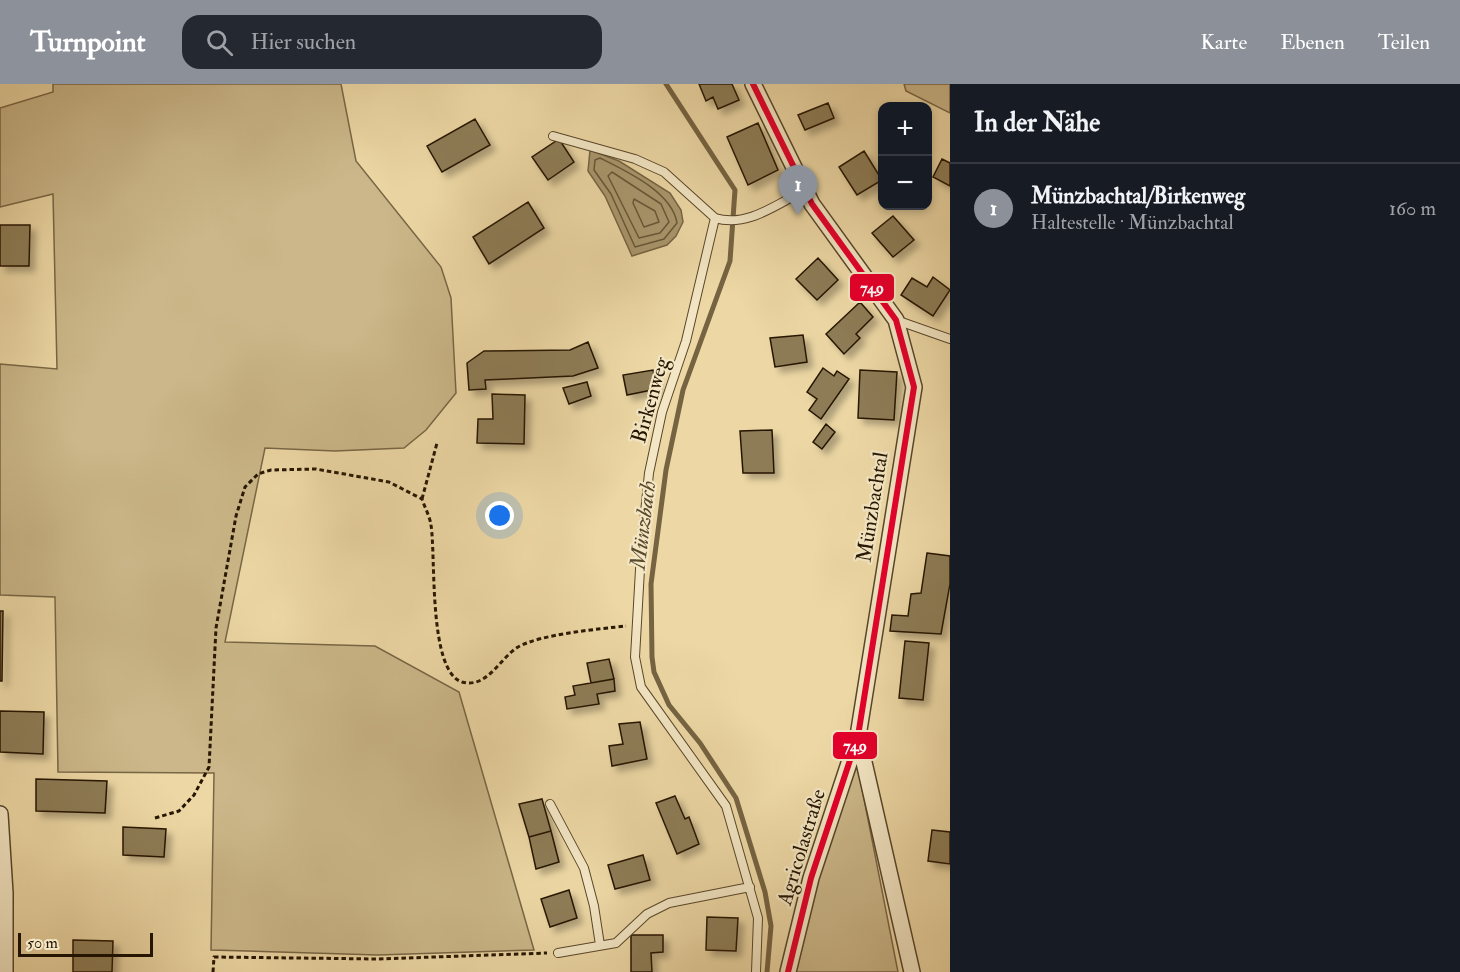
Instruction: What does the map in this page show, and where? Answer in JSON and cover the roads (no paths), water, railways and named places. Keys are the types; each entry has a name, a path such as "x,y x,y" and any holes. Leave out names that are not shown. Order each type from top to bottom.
{"street":[{"name":"Münzbachtal","path":"753,84 812,204 896,320 914,387 858,736 912,972"},
{"name":"Agricolastraße","path":"788,972 811,878 858,736"},
{"path":"0,814 5,972"}],"lane":[{"path":"553,136 636,159 664,172 715,218 728,222 746,220 805,190"},
{"name":"Birkenweg","path":"715,218 686,341 662,412 650,473 641,552 635,657 642,687 726,806 758,918 756,972"},
{"path":"896,320 950,339"},
{"path":"550,804 584,868 594,906 600,945"},
{"path":"558,953 616,943 647,914 669,903 750,887"}],"water":[{"path":"590,150 619,161 670,193 681,210 683,222 676,236 667,245 632,256 605,196 588,171"}],"waterway":[{"name":"Münzbach","path":"666,84 735,190 730,261 683,390 666,470 651,584 652,657 654,672 669,705 700,743 736,798 765,892 771,926 767,972"}],"place":[{"name":"Münzbachtal/Birkenweg","path":"798,215"}]}
